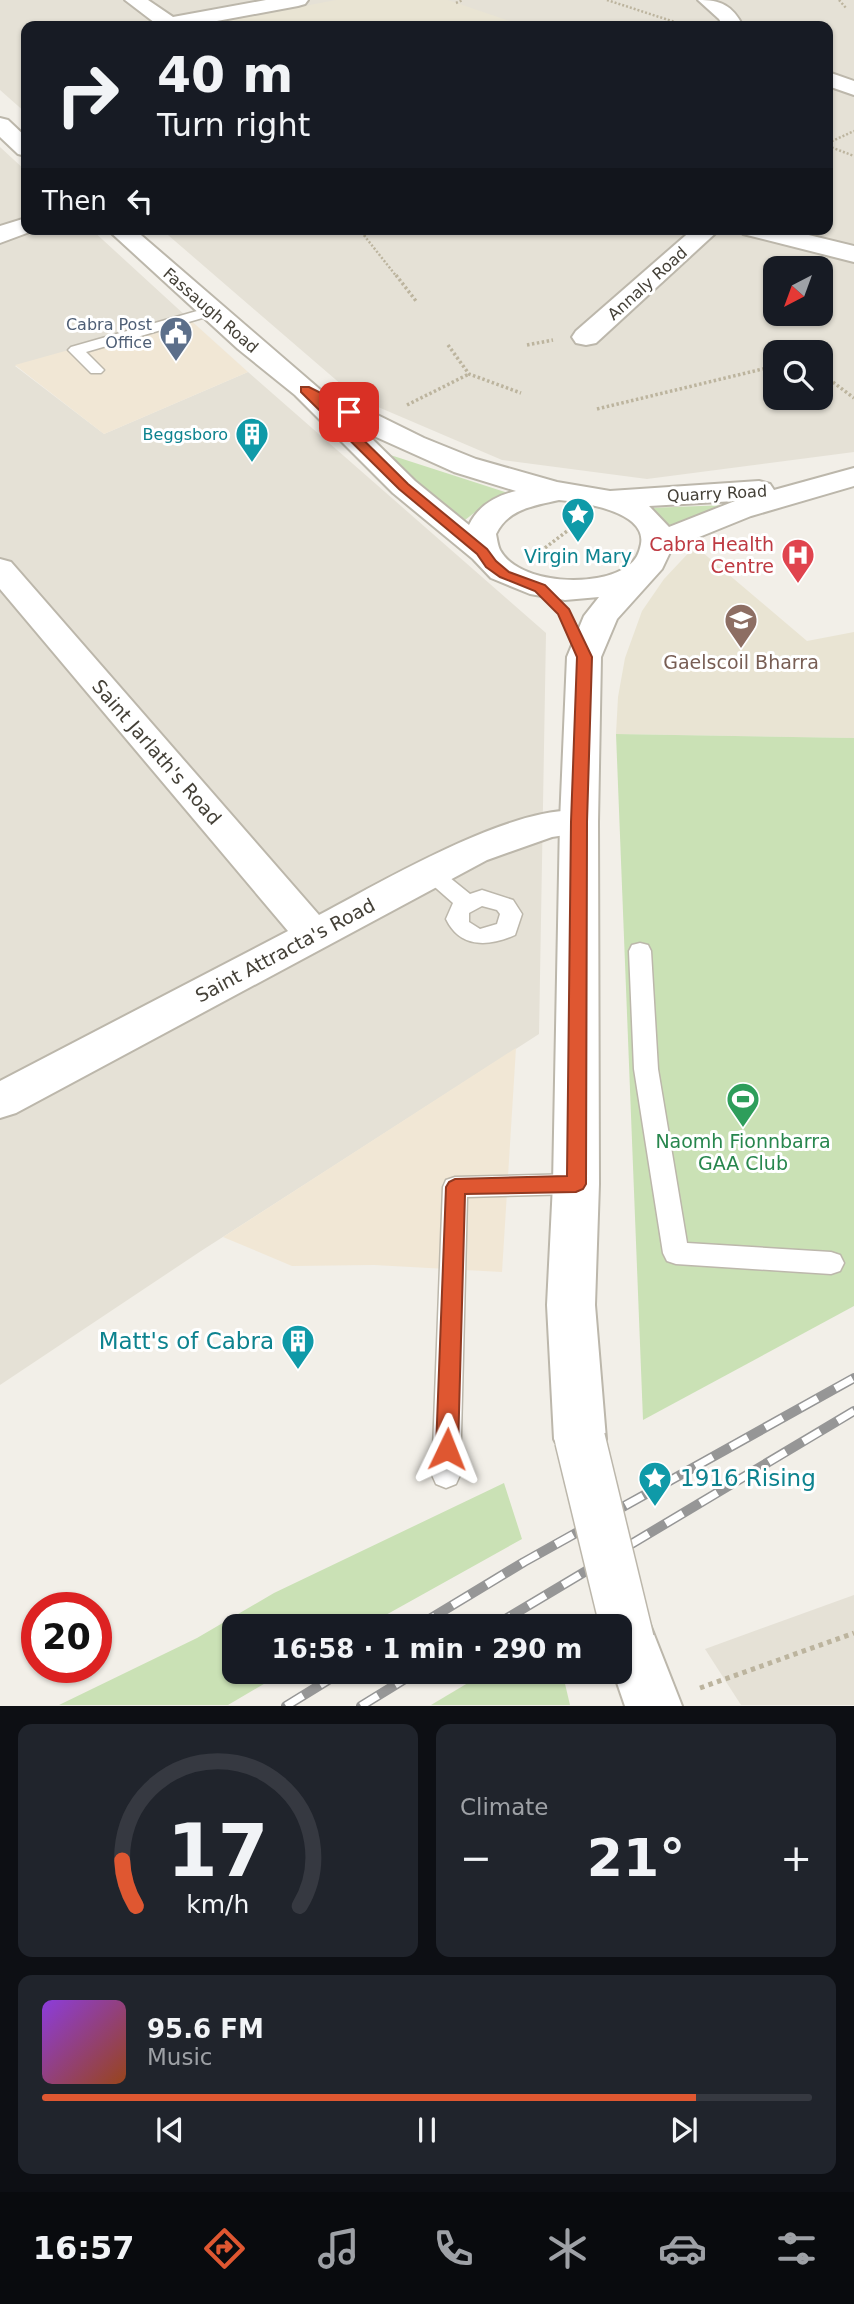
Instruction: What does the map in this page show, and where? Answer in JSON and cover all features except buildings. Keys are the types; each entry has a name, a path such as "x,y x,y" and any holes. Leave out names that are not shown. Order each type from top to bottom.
{"street":[{"path":"135,0 165,21"},
{"path":"191,21 298,0"},
{"path":"708,0 730,21"},
{"path":"833,81 854,88"},
{"path":"0,125 21,144"},
{"path":"0,235 21,227"},
{"name":"Fassaugh Road","path":"126,235 305,389 404,487 482,552 491,564 505,575"},
{"name":"Annaly Road","path":"586,337 701,235"},
{"path":"776,235 854,254"},
{"name":"Fassaugh Road","path":"305,389 370,424 465,468 512,482 559,491"},
{"name":"Quarry Road","path":"657,543 740,509 854,477"},
{"name":"Quarry Road","path":"608,498 820,487"},
{"path":"482,552 479,536 484,521 497,509 525,496 559,491 608,498 645,518 654,530 657,543 655,556 647,567 601,616 584,657 579,822 576,1184 571,1305 580,1439 629,1641 654,1705"},
{"name":"Saint Jarlath's Road","path":"0,569 14,606 313,934"},
{"path":"505,575 540,588 592,590 635,577"},
{"path":"540,588 564,612 584,657"},
{"name":"Saint Attracta's Road","path":"0,1101 473,851 548,825 579,822"}],"lane":[{"path":"96,370 76,350 211,311"},
{"path":"431,874 466,902"},
{"path":"640,951 646,1069 676,1253 831,1262"},
{"path":"446,1475 455,1187 576,1184"}],"path":[{"path":"456,3 463,0"},
{"path":"839,0 846,8"},
{"path":"608,1 671,21"},
{"path":"833,142 854,131"},
{"path":"833,147 854,156"},
{"path":"364,236 416,301"},
{"path":"447,345 469,374 521,393"},
{"path":"597,409 763,369"},
{"path":"370,424 469,374"},
{"path":"833,382 854,398"},
{"path":"505,575 565,535 608,498"},
{"path":"654,1705 854,1633"}],"shaded area":[{"path":"0,0 854,0 854,452 647,479 502,460 357,398 168,235 833,235 833,21 21,21 21,109 0,90"},
{"path":"336,0 448,0 509,21 225,21"},
{"path":"0,147 21,166 21,235 98,235 187,317 15,366 104,434 248,372 546,633 539,1034 201,1251 0,1385"},
{"path":"187,317 248,372 104,434 15,365"},
{"name":"Gaelscoil Bharra","path":"695,546 807,641 854,632 854,738 616,734 618,697 625,658 642,611 664,579"},
{"path":"516,1048 502,1272 374,1265 292,1266 223,1237"},
{"path":"854,1595 854,1705 741,1705 705,1649"}],"green space":[{"path":"378,451 508,493 487,503 461,523"},
{"path":"727,505 664,529 648,508"},
{"name":"Naomh Fionnbarra GAA Club","path":"616,734 854,738 854,1306 643,1420"},
{"path":"504,1483 522,1539 388,1614 238,1614 274,1593"},
{"path":"222,1623 222,1684 264,1684 228,1705 59,1705 104,1683 112,1683 112,1679"},
{"path":"466,1684 565,1684 570,1705 431,1705"}],"railway":[{"path":"438,1614 524,1562 854,1378"},
{"path":"514,1614 854,1411"},
{"path":"286,1706 322,1684"},
{"path":"361,1706 397,1684"}],"place":[{"name":"Cabra Post Office","path":"176,363"},
{"name":"Beggsboro","path":"252,464"},
{"name":"Virgin Mary","path":"578,544"},
{"name":"Cabra Health Centre","path":"798,585"},
{"name":"Gaelscoil Bharra","path":"741,650"},
{"name":"Naomh Fionnbarra GAA Club","path":"743,1129"},
{"name":"Matt's of Cabra","path":"298,1371"},
{"name":"1916 Rising","path":"655,1508"}],"route":[{"path":"349,412 305,389 404,487 482,552 491,564 505,575 540,588 564,612 575,630 584,657 579,822 576,1184 455,1187 447,1449"}]}
